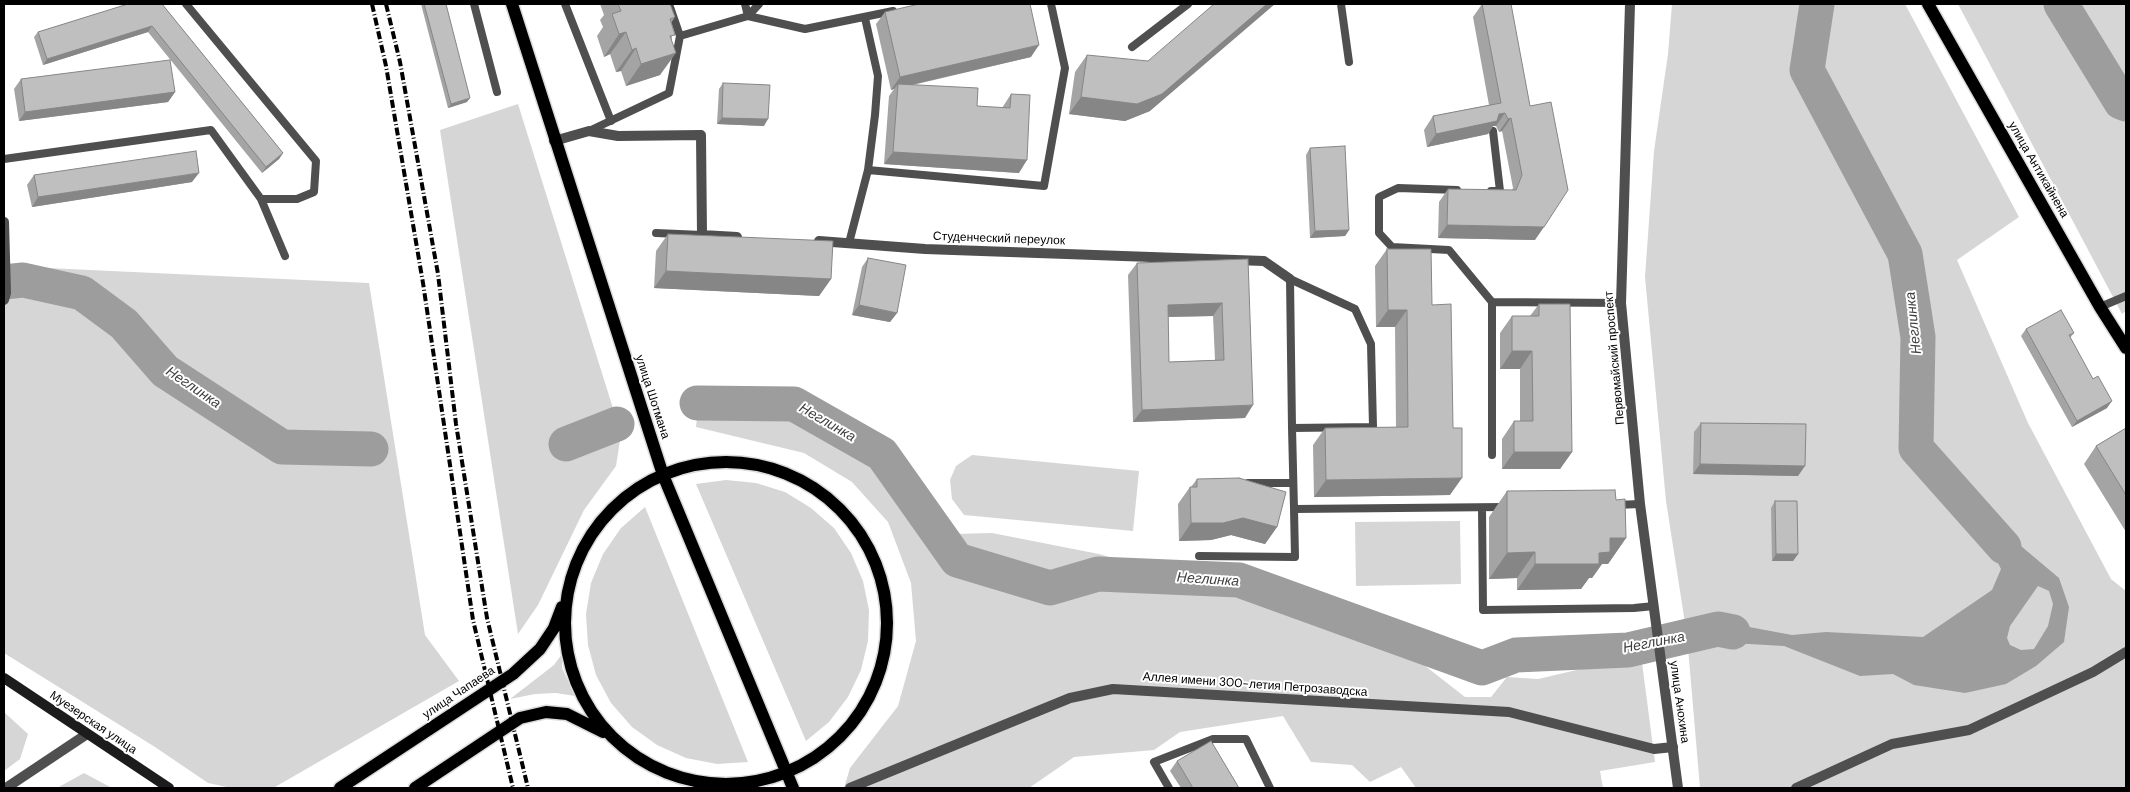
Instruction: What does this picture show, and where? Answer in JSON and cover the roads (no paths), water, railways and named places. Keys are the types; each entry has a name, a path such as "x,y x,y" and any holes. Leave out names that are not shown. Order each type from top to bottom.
{"main road":[{"name":"улица Шотмана","path":"512,4 554,142 662,475 794,788"},
{"name":"улица Антикайнена","path":"1928,4 2100,307 2126,348"},
{"path":"415,788 520,718 546,712 567,714 612,737 640,759 656,768 681,778 707,783 734,784 760,780 805,764 839,738 865,704 881,666 887,624 883,589 875,562 861,537 839,509 806,483 787,474 752,465 724,462 703,464 662,475 639,488 618,504 599,524 585,546 574,570 567,596 566,640 576,682 586,702 612,737"},
{"name":"улица Чапаева","path":"340,788 513,674 540,649 554,628 567,596"},
{"name":"Муезерская улица","path":"4,678 170,788"}],"street":[{"name":"Первомайский проспект","path":"1630,4 1621,303 1640,504 1655,619"},
{"path":"554,142 589,131 618,136 702,135 702,235 751,238"},
{"path":"4,222 6,248 5,297"},
{"name":"Студенческий переулок","path":"810,241 925,249 1264,262 1290,279"},
{"name":"улица Анохина","path":"1655,619 1678,788"},
{"path":"1796,788 1892,744 1969,730 2093,672 2126,652"},
{"name":"Аллея имени 300-летия Петрозаводска","path":"850,788 1070,698 1113,689 1508,712 1654,749 1673,746"},
{"path":"6,788 87,734"}],"lane":[{"path":"186,4 316,161 314,192 297,199 261,199"},
{"path":"474,4 496,92"},
{"path":"565,4 611,121"},
{"path":"589,131 669,93 680,36 669,4"},
{"path":"745,4 748,16"},
{"path":"748,16 759,4"},
{"path":"868,170 1044,186 1065,68 1051,4"},
{"path":"1132,47 1188,4"},
{"path":"1341,4 1348,62"},
{"path":"680,36 748,16 805,29 865,18 901,8"},
{"path":"849,243 868,170 878,76 865,18"},
{"path":"4,159 211,130 261,199 285,256"},
{"path":"1482,190 1500,191 1492,131"},
{"path":"1463,190 1398,188 1379,197 1379,233 1392,247 1449,250 1492,302 1492,455"},
{"path":"656,233 702,235"},
{"path":"1199,556 1295,558 1292,428 1290,279 1355,309 1371,344 1373,426 1292,428"},
{"path":"2100,307 2126,296"},
{"path":"1492,302 1621,303"},
{"path":"1242,483 1293,483"},
{"path":"1611,505 1640,504"},
{"path":"1294,509 1512,507"},
{"path":"1482,508 1483,610 1634,608 1654,606"},
{"path":"1170,788 1154,762 1213,739 1246,739 1270,788"}],"waterway":[{"name":"Неглинка","path":"1817,4 1807,70 1905,254 1918,337 1916,448 2004,547"},
{"name":"Неглинка","path":"2061,4 2121,102 2126,104"},
{"name":"Неглинка","path":"4,282 23,280 82,293 124,324 165,371 282,447 371,449"},
{"name":"Неглинка","path":"697,403 794,404 882,454 957,560 1050,588 1098,574 1239,580 1482,668 1516,655 1628,650 1718,629 1733,632"},
{"name":"Неглинка","path":"566,444 617,424"}],"railway":[{"path":"372,4 386,66 423,283 473,620 513,788"},
{"path":"386,4 400,62 438,274 456,424 487,618 528,788"}]}
